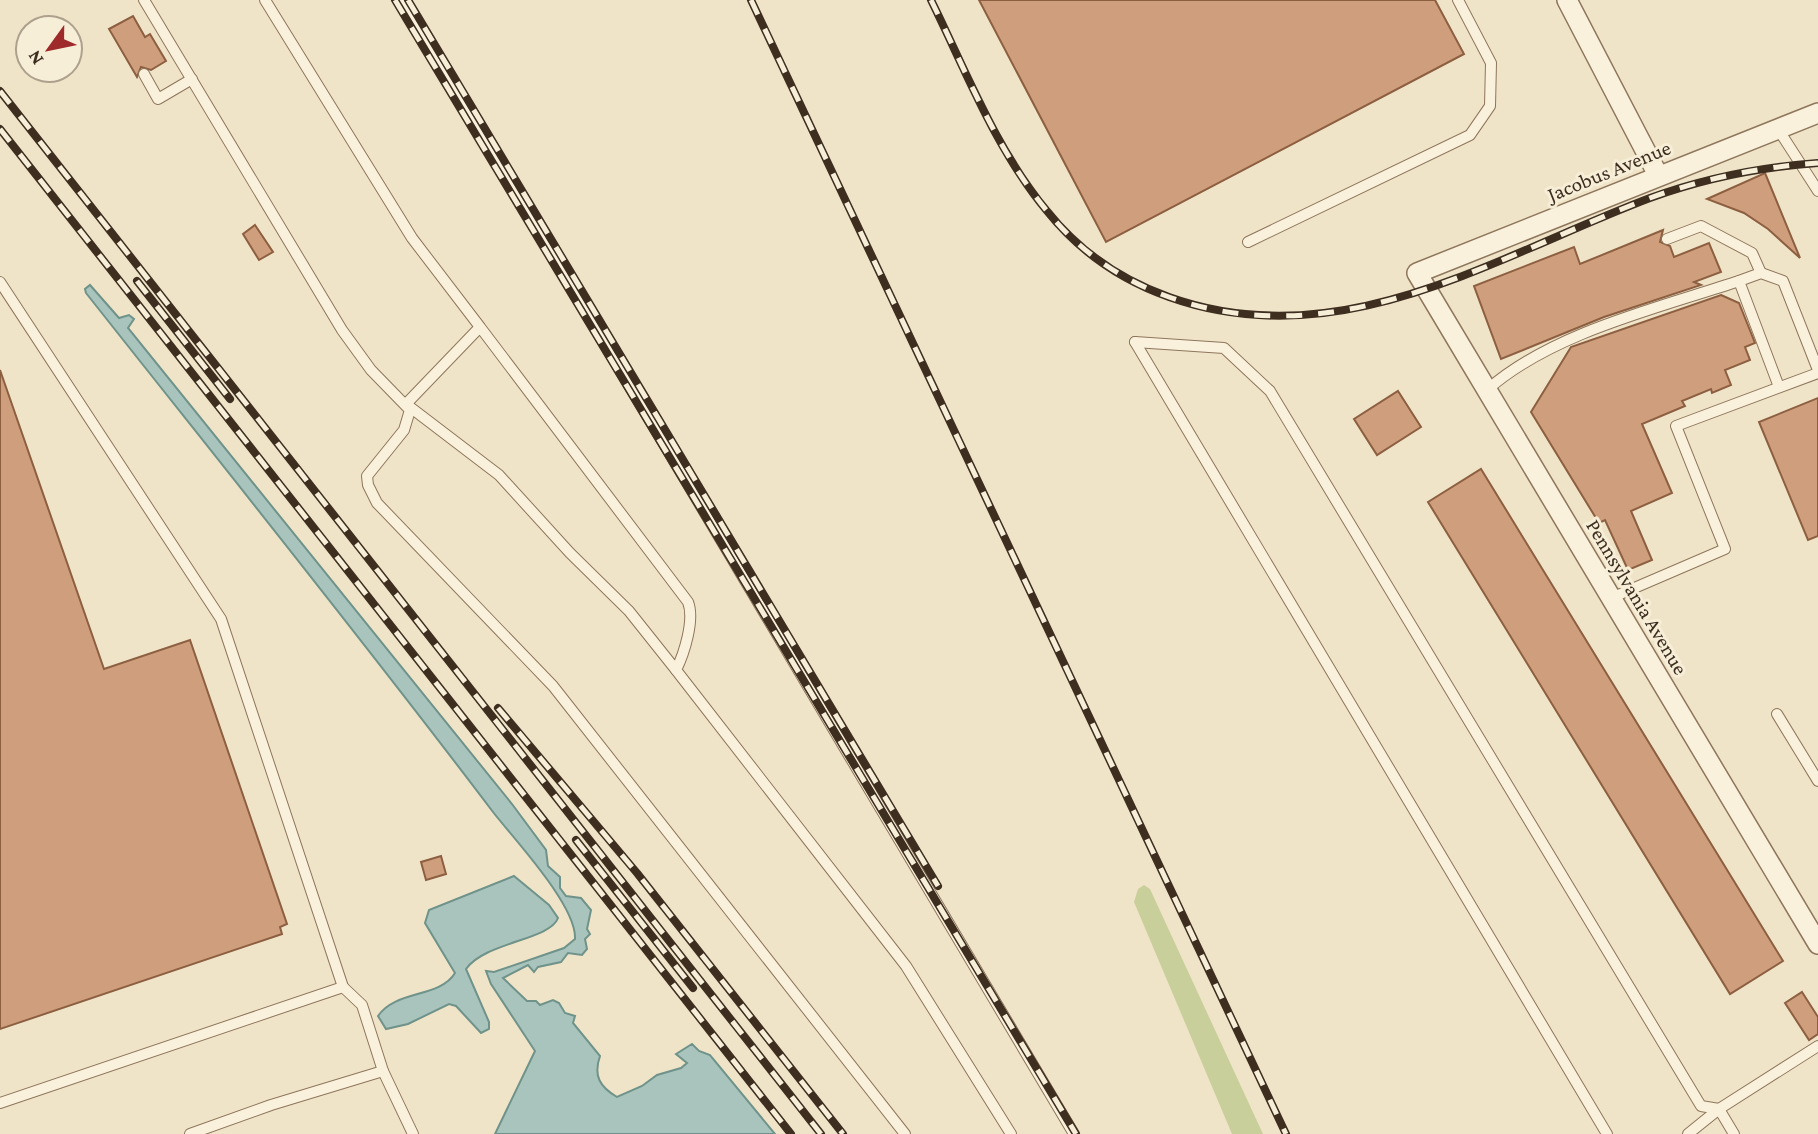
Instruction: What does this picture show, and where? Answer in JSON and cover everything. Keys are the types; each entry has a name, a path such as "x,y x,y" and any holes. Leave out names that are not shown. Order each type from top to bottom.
{"street":[{"path":"1567,0 1658,175"},
{"name":"Jacobus Avenue","path":"1417,273 1818,113"},
{"name":"Pennsylvania Avenue","path":"1417,273 1818,944"}],"lane":[{"path":"144,0 342,330 371,370 406,404 499,475 629,611 906,967 1011,1134"},
{"path":"265,0 412,238 688,602 691,614 676,670"},
{"path":"400,0 1074,1134"},
{"path":"1248,242 1470,135 1490,106 1491,63 1458,0"},
{"path":"144,74 158,99 192,79"},
{"path":"1778,129 1818,191"},
{"path":"1667,240 1700,226 1752,253 1761,274"},
{"path":"1487,390 1531,357 1657,306 1761,274 1783,281 1818,371 1676,426 1725,549 1611,598"},
{"path":"1739,281 1779,387"},
{"path":"0,282 220,619 343,986 362,1004 383,1071 413,1134"},
{"path":"406,404 480,327"},
{"path":"1607,1134 1135,342 1224,348 1270,391 1701,1106 1719,1109 1734,1134"},
{"path":"406,404 411,412 407,426 367,477 377,503 560,695 905,1134"},
{"path":"1777,714 1818,781"},
{"path":"0,1103 343,986"},
{"path":"1688,1134 1719,1109 1818,1046"},
{"path":"190,1134 271,1105 383,1071"}],"green space":[{"path":"1144,885 1150,889 1263,1134 1232,1134 1134,902 1138,889"}],"water":[{"path":"90,285 119,318 129,315 134,319 128,328 512,804 546,850 548,866 560,877 560,888 566,896 581,898 591,910 587,929 590,934 585,939 587,949 582,955 568,953 561,962 538,967 534,972 528,965 503,978 527,1001 536,1001 540,1005 553,1000 559,1003 565,1013 575,1016 573,1023 600,1056 597,1069 602,1085 617,1097 642,1086 657,1075 681,1068 687,1063 676,1054 692,1044 699,1051 710,1055 775,1134 495,1134 535,1051 491,984 486,971 494,972 564,948 575,939 573,925 566,909 529,855 86,293 85,289"},
{"path":"514,876 549,905 558,918 543,931 487,953 466,969 489,1022 489,1029 481,1033 456,1006 449,1004 408,1024 386,1029 378,1016 386,1008 395,1002 439,987 455,973 425,923 429,910"}],"building":[{"path":"979,0 1435,0 1464,54 1106,242"},
{"path":"133,16 145,37 150,34 166,61 151,70 141,67 137,77 109,29"},
{"path":"1765,173 1800,258 1768,229 1744,213 1707,199"},
{"path":"255,225 273,252 259,260 243,234"},
{"path":"1663,230 1660,242 1670,246 1674,257 1709,243 1721,272 1694,282 1701,285 1604,317 1501,359 1474,286 1574,247 1580,264"},
{"path":"1721,295 1739,303 1755,343 1745,347 1750,360 1725,370 1731,385 1712,393 1711,389 1682,401 1685,406 1642,424 1672,493 1631,511 1652,560 1628,570 1605,520 1599,523 1531,412 1571,347"},
{"path":"0,370 104,669 190,640 287,924 280,927 282,934 0,1029"},
{"path":"1398,391 1421,427 1377,455 1354,419"},
{"path":"1818,398 1818,536 1808,540 1759,422"},
{"path":"1481,469 1783,961 1730,994 1428,502"},
{"path":"441,856 446,874 426,880 421,862"},
{"path":"1802,992 1818,1017 1818,1034 1809,1040 1785,1003"}],"railway":[{"path":"395,0 1076,1134"},
{"path":"408,0 938,886"},
{"path":"751,0 1286,1134"},
{"path":"931,0 997,136 1029,187 1059,225 1102,263 1134,282 1169,297 1232,313 1294,316 1355,308 1415,292 1474,271 1671,191 1733,174 1818,163"},
{"path":"0,91 821,1134"},
{"path":"0,129 791,1134"},
{"path":"137,281 230,399"},
{"path":"498,708 637,873 843,1134"},
{"path":"576,840 693,988"}]}
